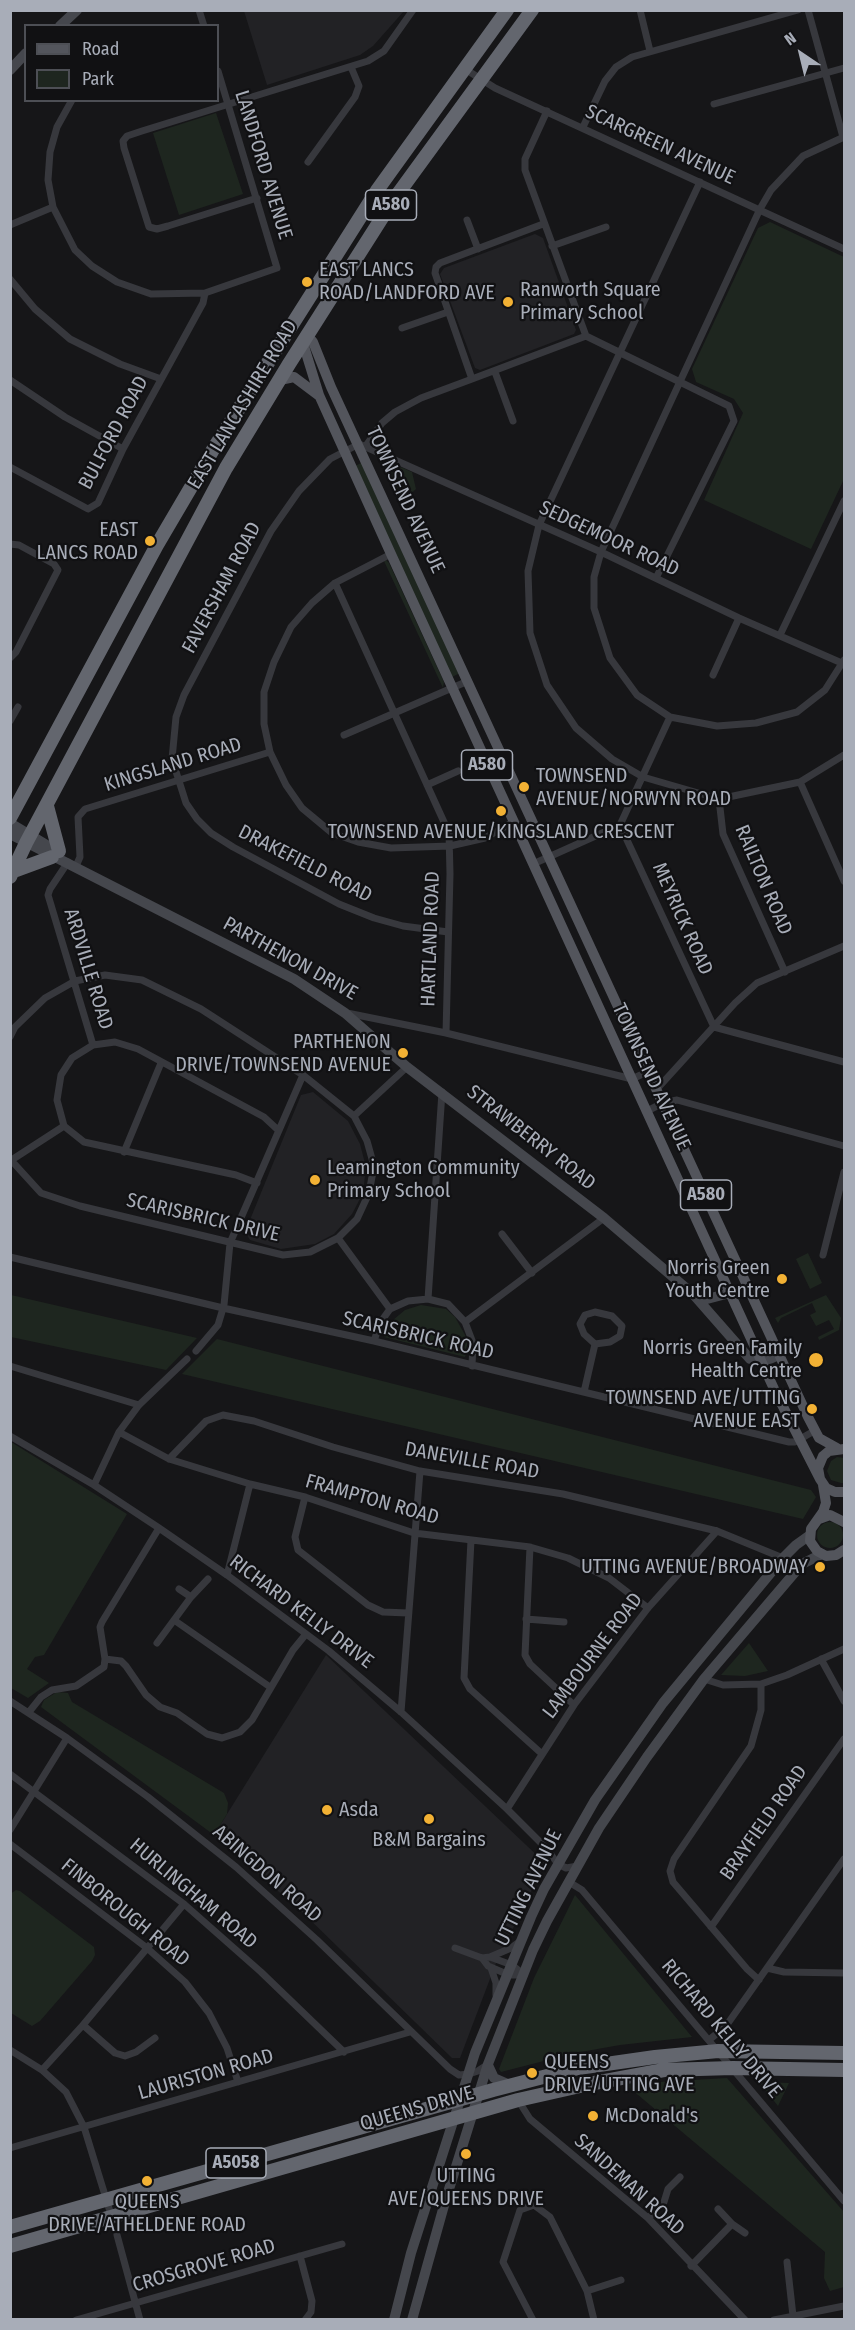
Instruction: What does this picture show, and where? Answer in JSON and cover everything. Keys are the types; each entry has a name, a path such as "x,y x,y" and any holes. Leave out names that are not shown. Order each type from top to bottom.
{"highway":[{"name":"EAST LANCASHIRE ROAD","path":"10,818 157,546 214,448 378,189 507,10"},
{"name":"EAST LANCASHIRE ROAD","path":"28,839 177,556 303,338 392,202 532,10"},
{"name":"A580","path":"297,316 303,338"},
{"path":"281,342 303,338"},
{"path":"10,799 24,792"},
{"path":"12,874 64,859 47,806"},
{"name":"A580","path":"12,874 28,839"},
{"name":"QUEENS DRIVE","path":"10,2227 510,2085 579,2068 714,2046 844,2053"},
{"name":"QUEENS DRIVE","path":"10,2246 518,2100 664,2070 733,2068 844,2070"}],"main road":[{"name":"TOWNSEND AVENUE","path":"303,338 319,395 730,1292 821,1482"},
{"name":"TOWNSEND AVENUE","path":"303,338 313,342 331,387 362,445 468,681 814,1431 823,1441 842,1448"},
{"path":"280,380 286,377 299,379 319,395"},
{"name":"A580","path":"810,1535 826,1503 818,1468 820,1461 829,1451 842,1448"},
{"path":"821,1482 835,1492 844,1492"},
{"path":"819,1519 830,1515 844,1522"},
{"path":"810,1535 813,1546 822,1554 842,1555"}],"street":[{"path":"62,24 77,10"},
{"path":"256,198 157,229 149,226 123,141 127,136 368,61 384,51 414,10"},
{"path":"640,10 650,51"},
{"path":"584,127 604,81 616,66 632,57 798,10"},
{"path":"808,10 844,137 803,156 771,190 760,209 601,552 594,577 594,608 610,658 638,695 670,717 717,726 756,723 797,712 825,690 844,663"},
{"path":"10,70 24,55"},
{"path":"308,162 355,97 359,86 351,67"},
{"name":"SCARGREEN AVENUE","path":"464,68 495,88 584,127 844,249"},
{"path":"714,104 844,68"},
{"name":"LANDFORD AVENUE","path":"205,292 277,268 219,74"},
{"path":"71,102 57,127 50,152 48,180 53,207 75,250 92,266 117,282 151,294 205,292"},
{"path":"547,111 525,159 525,170 586,336 729,406 734,421 656,578"},
{"path":"700,182 539,525 528,571 530,633 546,685 576,728 612,759 643,777 718,799 800,782 844,755"},
{"path":"10,225 53,207"},
{"path":"466,220 478,249"},
{"path":"472,379 435,273 436,267 440,263 543,224"},
{"path":"552,246 606,227"},
{"path":"10,279 35,309 70,339 120,364 161,379"},
{"name":"BULFORD ROAD","path":"10,467 88,509 98,503 123,449 203,303 205,292"},
{"path":"402,328 448,312"},
{"path":"362,445 395,412 421,398 586,336"},
{"path":"495,372 513,421"},
{"path":"10,380 65,417 123,449"},
{"name":"FAVERSHAM ROAD","path":"178,780 172,759 172,740 176,717 184,695 271,531 299,491 330,459 344,450 362,445"},
{"name":"SEDGEMOOR ROAD","path":"362,445 601,552 739,618 844,663"},
{"path":"780,635 844,501"},
{"path":"10,544 20,545 54,564 58,570 16,652 10,658"},
{"path":"391,554 335,584 312,603 291,627 273,662 264,692 264,724 270,752 286,785 302,808 332,832 358,842 391,848 450,846 484,838 513,822"},
{"name":"HARTLAND ROAD","path":"335,584 449,833 446,1033"},
{"path":"713,675 739,618"},
{"path":"344,735 468,681"},
{"path":"10,721 18,707"},
{"path":"533,864 620,825 670,717"},
{"name":"KINGSLAND ROAD","path":"64,859 80,857 78,817 85,809 270,752"},
{"path":"428,785 458,771"},
{"name":"DRAKEFIELD ROAD","path":"178,780 186,802 196,819 211,833 233,847 339,904 374,918 403,926 448,932"},
{"path":"800,782 844,881"},
{"name":"RAILTON ROAD","path":"718,799 723,834 785,972"},
{"path":"10,823 28,839"},
{"name":"MEYRICK ROAD","path":"620,825 714,1027"},
{"path":"10,834 28,839"},
{"name":"PARTHENON DRIVE","path":"28,839 294,979 345,1013 446,1033 632,1079"},
{"name":"ARDVILLE ROAD","path":"64,859 48,895 93,1044"},
{"path":"657,1089 757,983 844,946"},
{"name":"SCARISBRICK DRIVE","path":"10,1037 15,1027 45,998 75,981 105,975 142,980 201,1009 303,1075 354,1116 367,1141 374,1166 369,1193 357,1219 338,1238 310,1251 283,1255 80,1206 41,1193 11,1160"},
{"name":"STRAWBERRY ROAD","path":"345,1013 408,1067 604,1218 693,1294 750,1359 754,1362 763,1362"},
{"path":"714,1027 844,1062"},
{"path":"257,1183 236,1176 84,1142 64,1126 57,1100 61,1075 72,1058 93,1044 115,1042 138,1049 264,1117 278,1130"},
{"path":"124,1152 161,1063"},
{"path":"354,1116 408,1067"},
{"path":"632,1079 649,1071"},
{"path":"196,1351 218,1325 223,1308 230,1243 303,1075"},
{"path":"428,1299 442,1092"},
{"path":"647,1111 663,1103 677,1100 844,1146"},
{"path":"11,1160 64,1126"},
{"path":"823,1255 844,1172"},
{"path":"465,1322 604,1218"},
{"path":"502,1233 532,1273"},
{"path":"338,1238 390,1309"},
{"name":"SCARISBRICK ROAD","path":"10,1257 374,1341 789,1442 799,1440"},
{"path":"693,1294 707,1299 749,1288"},
{"path":"374,1341 380,1323 390,1309 408,1301 428,1299 448,1304 465,1322 473,1343 472,1366"},
{"path":"595,1312 612,1316 622,1326 620,1336 610,1342 595,1344 584,1334 580,1324 585,1315 595,1312"},
{"path":"584,1392 595,1344"},
{"path":"763,1362 779,1355"},
{"path":"94,1485 118,1432 138,1405 187,1359"},
{"path":"10,1366 138,1405"},
{"name":"DANEVILLE ROAD","path":"169,1459 206,1421 222,1415 254,1421 333,1447 420,1471 563,1494 717,1531 783,1558"},
{"path":"799,1440 814,1431"},
{"name":"FRAMPTON ROAD","path":"118,1432 169,1459 250,1484 305,1497 414,1533 530,1547 568,1558 609,1578 648,1608"},
{"name":"RICHARD KELLY DRIVE","path":"10,1436 94,1485 159,1528 306,1634 401,1712 546,1848 561,1859 566,1868 578,1866"},
{"path":"401,1712 420,1471"},
{"path":"227,1575 250,1484"},
{"path":"305,1497 295,1537 298,1550 368,1605 382,1612 408,1614"},
{"path":"28,1712 41,1697 52,1689 76,1686 104,1667 100,1627 159,1528"},
{"name":"LAMBOURNE ROAD","path":"507,1809 573,1705 648,1608 717,1531"},
{"name":"UTTING AVENUE","path":"394,2319 411,2253 469,2074 495,2003 535,1907 561,1859 614,1772 663,1702 783,1558 810,1535"},
{"path":"471,1540 464,1678 470,1689 542,1754"},
{"path":"530,1547 525,1655 530,1664 573,1705"},
{"name":"UTTING AVENUE","path":"412,2319 488,2064 547,1921 599,1828 647,1756 704,1679 802,1564 822,1554"},
{"path":"157,1644 190,1597 208,1579"},
{"path":"179,1589 190,1597"},
{"path":"526,1619 564,1622"},
{"path":"174,1620 270,1688"},
{"path":"105,1659 121,1661 146,1695 160,1707 177,1713 207,1734 222,1738 240,1732 252,1720 293,1650 306,1634"},
{"path":"704,1679 714,1684 731,1686 761,1684 844,1649"},
{"path":"821,1659 844,1701"},
{"path":"759,1980 747,1969 674,1882 670,1874 670,1866 747,1753 757,1730 761,1710 761,1684"},
{"name":"ABINGDON ROAD","path":"10,1701 67,1738 148,1797 236,1867 317,1940 450,2069 459,2074 469,2074"},
{"path":"10,1830 67,1738"},
{"name":"BRAYFIELD ROAD","path":"711,1926 844,1739"},
{"name":"HURLINGHAM ROAD","path":"10,1774 184,1904 261,1972 344,2052"},
{"name":"FINBOROUGH ROAD","path":"10,1844 147,1948 185,1982 209,2013 227,2048 238,2082"},
{"path":"714,2046 722,2030 844,1862"},
{"name":"RICHARD KELLY DRIVE","path":"569,1882 582,1890 844,2201"},
{"path":"42,2070 83,2025 184,1904"},
{"path":"486,1958 511,1948 523,1936"},
{"path":"454,1948 486,1958 524,1975"},
{"path":"486,1958 496,1983 495,2003"},
{"path":"491,1967 510,1970"},
{"path":"767,1968 784,1972 844,1973"},
{"path":"83,2025 115,2053 125,2056 136,2052 155,2038"},
{"name":"LAURISTON ROAD","path":"10,2148 410,2032"},
{"path":"10,2050 42,2070 66,2092 84,2127 112,2218"},
{"path":"469,2074 488,2064 494,2078 510,2085"},
{"name":"SANDEMAN ROAD","path":"518,2100 530,2119 648,2218 691,2266 745,2319"},
{"path":"648,2218 664,2202 668,2189 680,2177"},
{"path":"533,2319 503,2262 520,2210 534,2205 550,2217 587,2291 594,2319"},
{"path":"718,2209 732,2224 745,2233"},
{"path":"691,2266 732,2224"},
{"path":"117,2235 140,2319"},
{"name":"CROSGROVE ROAD","path":"76,2319 342,2244"},
{"path":"300,2256 312,2301 311,2312 305,2319"},
{"path":"788,2262 793,2316"},
{"path":"587,2291 621,2280"},
{"path":"774,2319 844,2306"}],"shaded area":[{"path":"244,10 404,11 373,46 360,55 267,85"},
{"name":"Ranworth Square Primary School","path":"535,234 543,238 576,330 574,334 480,370 475,368 440,274 444,268"},
{"name":"Leamington Community Primary School","path":"313,1092 348,1121 360,1144 366,1167 363,1193 352,1214 334,1234 315,1244 281,1249 250,1240 245,1232 301,1095"},
{"path":"326,1655 545,1863 496,1963 460,2058 452,2058 302,1912 214,1835"}],"green space":[{"path":"216,113 243,194 179,215 153,133"},
{"path":"770,222 844,257 844,479 811,549 704,500 743,413 734,399 696,382 692,369 758,228"},
{"path":"382,459 412,472 416,489 400,504 380,462"},
{"path":"363,462 460,673 452,677 355,466"},
{"path":"386,560 444,682 443,688 384,561"},
{"path":"808,1253 822,1283 810,1289 796,1259"},
{"path":"11,1295 197,1338 166,1370 11,1337"},
{"path":"826,1295 841,1318 839,1330 819,1340 818,1337 834,1329 829,1320 816,1326 810,1315 816,1312 812,1303 781,1318 778,1323 775,1318"},
{"path":"421,1305 446,1309 455,1317 465,1335 468,1347 465,1357 384,1337 393,1320 405,1310"},
{"path":"217,1339 811,1490 816,1497 803,1519 182,1374"},
{"path":"11,1442 127,1514 44,1655 35,1657 27,1669 49,1683 28,1698 11,1688"},
{"path":"837,1457 844,1458 844,1483 831,1480 827,1471 831,1461"},
{"path":"830,1522 839,1526 843,1535 839,1544 830,1548 821,1544 817,1535 821,1526"},
{"path":"749,1643 768,1671 745,1676 721,1675"},
{"path":"57,1692 68,1693 72,1702 224,1793 228,1803 227,1814 214,1835 41,1707 44,1700"},
{"path":"16,1890 94,1947 95,1955 40,2021 32,2026 11,2013 10,1894"},
{"path":"575,1895 692,2037 620,2045 575,2053 501,2072 499,2069 534,1978"},
{"path":"727,2078 844,2212 844,2287 830,2291 824,2278 825,2252 625,2084"},
{"path":"759,2082 789,2083 778,2106"}],"place":[{"name":"EAST LANCS ROAD/LANDFORD AVE","path":"307,282"},
{"name":"Ranworth Square Primary School","path":"508,302"},
{"name":"EAST LANCS ROAD","path":"150,541"},
{"name":"TOWNSEND AVENUE/NORWYN ROAD","path":"524,787"},
{"name":"TOWNSEND AVENUE/KINGSLAND CRESCENT","path":"501,811"},
{"name":"PARTHENON DRIVE/TOWNSEND AVENUE","path":"403,1053"},
{"name":"Leamington Community Primary School","path":"315,1180"},
{"name":"Norris Green Youth Centre","path":"782,1279"},
{"name":"Norris Green Family Health Centre","path":"816,1360"},
{"name":"TOWNSEND AVE/UTTING AVENUE EAST","path":"812,1409"},
{"name":"UTTING AVENUE/BROADWAY","path":"820,1567"},
{"name":"Asda","path":"327,1810"},
{"name":"B&M Bargains","path":"429,1819"},
{"name":"QUEENS DRIVE/UTTING AVE","path":"532,2073"},
{"name":"McDonald's","path":"593,2116"},
{"name":"UTTING AVE/QUEENS DRIVE","path":"466,2154"},
{"name":"QUEENS DRIVE/ATHELDENE ROAD","path":"147,2181"}]}
